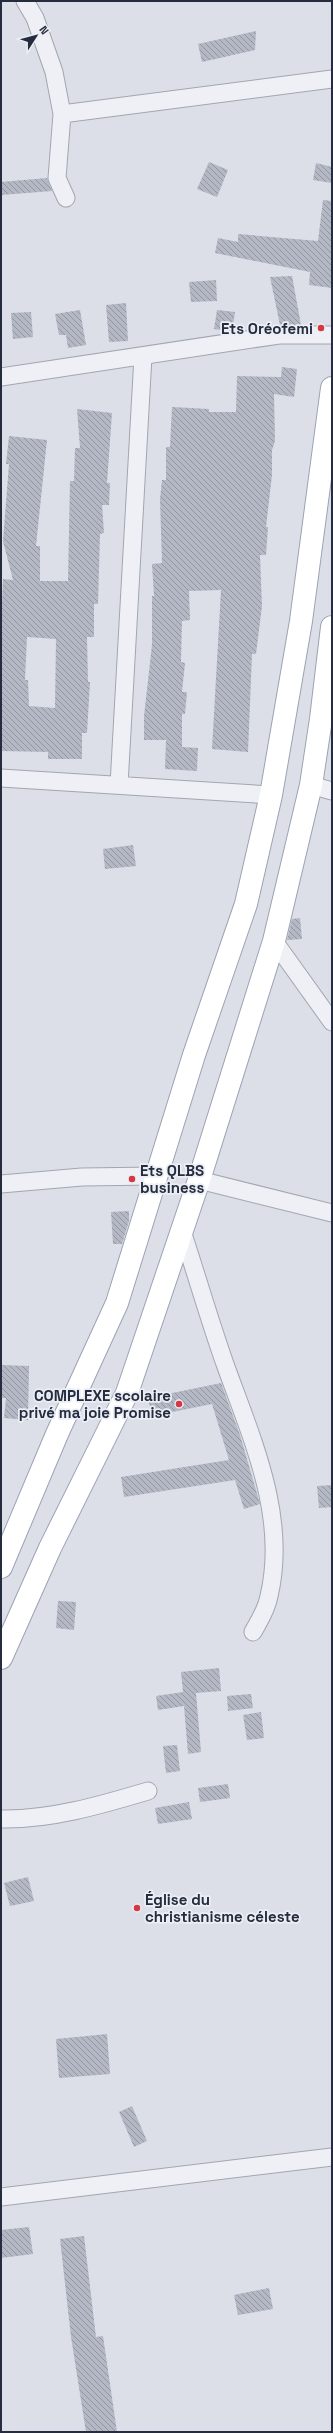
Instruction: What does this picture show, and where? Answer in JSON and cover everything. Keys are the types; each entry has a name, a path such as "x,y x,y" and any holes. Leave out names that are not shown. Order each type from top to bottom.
{"main road":[{"path":"3,1555 117,1303 194,1054 246,904 271,795 301,621 332,388"},
{"path":"1,1658 50,1548 127,1393 181,1228 199,1180 274,941 311,785 321,719 332,627"}],"street":[{"path":"25,1 35,18 54,72 62,114 57,178 66,198"},
{"path":"62,114 332,79"},
{"path":"1,377 279,335 332,335"},
{"path":"119,785 143,356"},
{"path":"1,778 271,795"},
{"path":"311,785 332,791"},
{"path":"274,941 332,1022"},
{"path":"1,1184 139,1174 156,1176"},
{"path":"199,1180 332,1213"},
{"path":"181,1228 225,1365 244,1412 270,1506 273,1574 269,1598 253,1632"},
{"path":"1,1819 45,1815 104,1805 148,1792"},
{"path":"1,2197 332,2157"}],"building":[{"path":"256,31 255,50 202,62 198,44"},
{"path":"209,162 228,170 217,197 197,189"},
{"path":"316,163 332,167 332,183 313,180"},
{"path":"47,178 52,191 1,195 1,182"},
{"path":"323,200 332,201 332,288 309,285 310,272 215,253 218,238 238,242 238,234 318,241"},
{"path":"292,276 301,325 280,325 270,277"},
{"path":"216,280 217,301 191,302 189,282"},
{"path":"126,303 128,341 109,342 106,305"},
{"path":"80,310 86,345 68,348 66,335 59,335 55,314"},
{"path":"217,310 235,312 232,332 214,329"},
{"path":"31,312 33,337 13,339 11,313"},
{"path":"282,367 297,369 294,397 274,394 275,441 272,450 272,475 266,527 268,527 266,555 260,555 262,606 256,654 252,654 248,752 212,749 221,590 189,591 190,620 182,621 181,662 185,663 182,692 187,692 185,714 182,714 182,747 198,748 197,771 165,769 166,740 144,740 144,716 152,645 152,596 154,596 152,564 162,563 160,499 162,480 166,480 166,447 170,447 172,407 209,409 209,412 236,412 237,376 281,377"},
{"path":"77,409 112,413 107,483 110,483 109,505 102,505 104,533 100,534 98,604 94,604 94,637 87,637 88,682 90,682 87,733 82,733 82,759 48,759 48,752 1,751 1,626 3,579 13,580 3,541 9,464 6,464 9,436 47,440 36,546 40,546 40,581 68,581 70,481 74,481 75,448 80,448","holes":["27,637 56,639 55,708 29,706 28,680 25,680"]},
{"path":"133,845 136,866 105,869 103,849"},
{"path":"300,918 302,939 287,940 292,919"},
{"path":"129,1211 129,1221 122,1244 113,1244 111,1212"},
{"path":"1,1365 29,1366 28,1420 4,1418 6,1398 1,1398"},
{"path":"221,1383 240,1435 260,1504 244,1509 235,1480 124,1497 121,1477 229,1460 212,1404 152,1416 148,1398"},
{"path":"332,1485 332,1507 319,1508 317,1486"},
{"path":"58,1601 76,1602 74,1630 56,1628"},
{"path":"219,1668 221,1691 196,1693 201,1752 188,1754 184,1706 158,1710 156,1696 183,1692 181,1672"},
{"path":"251,1694 253,1708 228,1711 227,1696"},
{"path":"261,1712 264,1738 247,1740 243,1715"},
{"path":"177,1745 180,1771 166,1773 163,1746"},
{"path":"228,1784 230,1798 200,1802 198,1788"},
{"path":"189,1802 192,1819 158,1824 155,1808"},
{"path":"28,1877 34,1901 10,1906 4,1883"},
{"path":"107,2034 110,2074 59,2078 56,2039"},
{"path":"132,2106 147,2141 134,2147 119,2112"},
{"path":"29,2227 33,2254 1,2258 1,2230"},
{"path":"84,2236 96,2337 103,2336 117,2432 86,2432 71,2337 60,2239"},
{"path":"269,2288 273,2309 238,2315 234,2295"}],"place":[{"name":"Ets Oréofemi","path":"321,328"},
{"name":"Ets QLBS business","path":"132,1179"},
{"name":"COMPLEXE scolaire privé ma joie Promise","path":"179,1404"},
{"name":"Église du christianisme céleste","path":"137,1908"}]}
